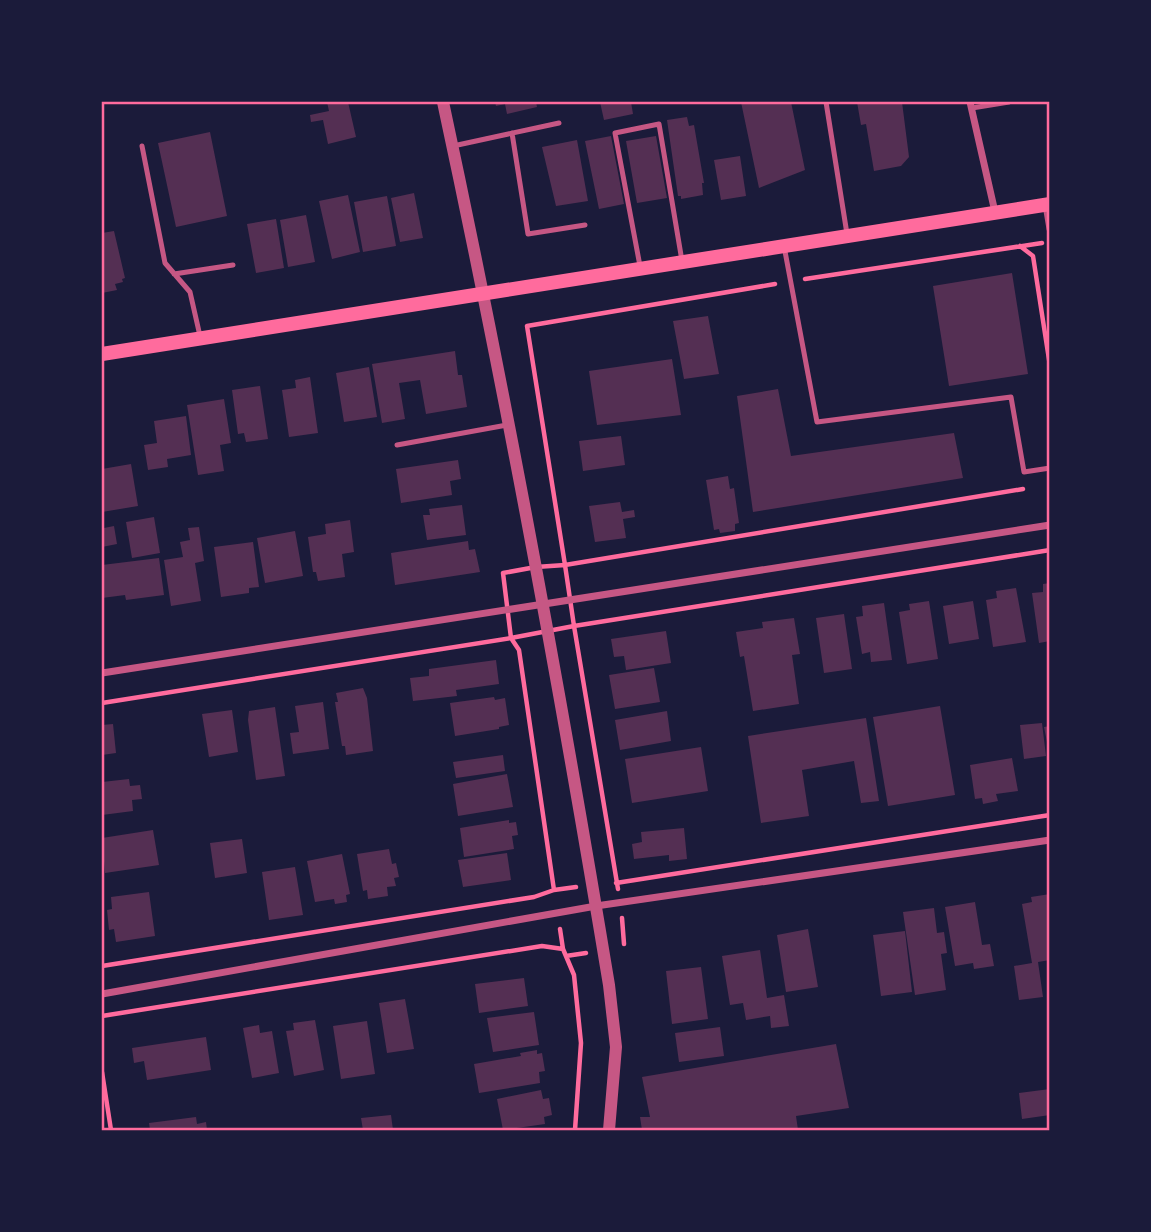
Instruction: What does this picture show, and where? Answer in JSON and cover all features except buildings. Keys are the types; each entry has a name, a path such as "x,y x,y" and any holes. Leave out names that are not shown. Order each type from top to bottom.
{"main road":[{"path":"102,354 1048,204"}],"street":[{"path":"443,102 485,294 609,985 616,1047 609,1130"},
{"path":"971,105 995,212"},
{"path":"1048,204 1049,229"},
{"path":"102,673 1049,525"},
{"path":"102,994 596,906 1049,840"}],"lane":[{"path":"826,102 847,237"},
{"path":"971,105 1009,102"},
{"path":"453,146 559,124"},
{"path":"640,269 615,133 659,124 682,262"},
{"path":"512,133 528,234 585,225"},
{"path":"142,145 165,263 190,292 201,339"},
{"path":"784,246 817,422 1011,397 1024,472 1049,468"},
{"path":"174,274 233,265"},
{"path":"397,444 509,424"}],"path":[{"path":"1020,246 1033,256 1049,366"},
{"path":"527,326 565,565 1036,487"},
{"path":"1049,550 574,626 616,883 1049,815"},
{"path":"102,702 511,638 519,650 554,890 521,899 102,966"},
{"path":"102,1016 541,946 563,949 574,975 581,1042 575,1130"},
{"path":"102,1072 111,1130"}]}
